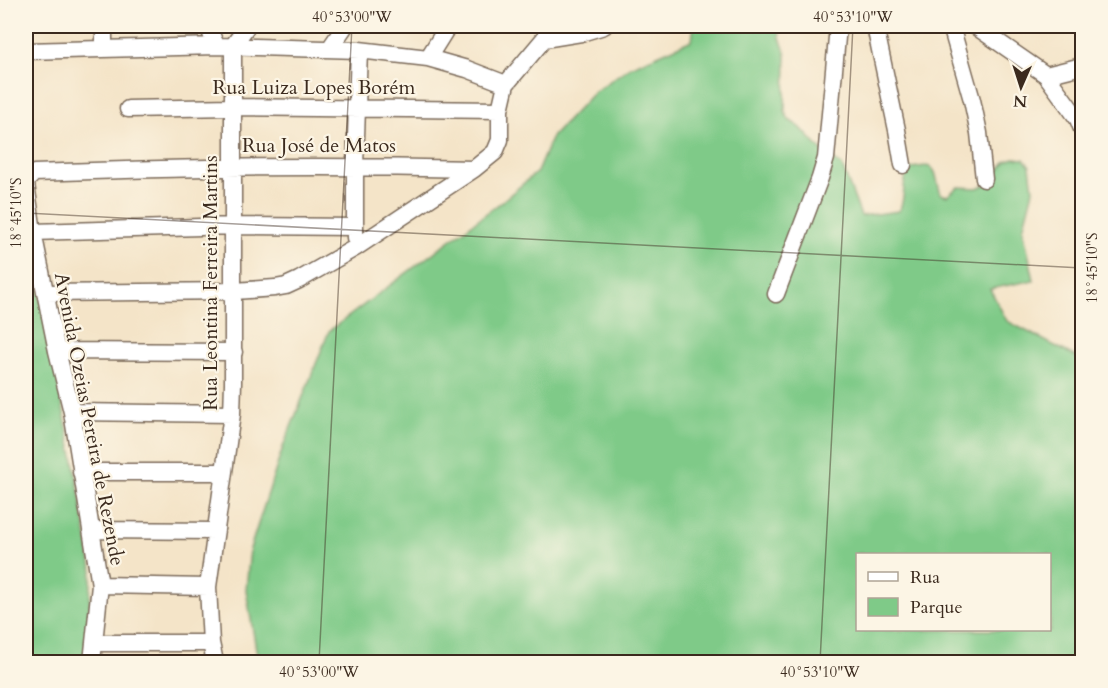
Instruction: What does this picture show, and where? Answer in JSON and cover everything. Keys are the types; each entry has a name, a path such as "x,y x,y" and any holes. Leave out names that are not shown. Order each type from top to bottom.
{"street":[{"path":"104,26 104,48"},
{"path":"208,26 225,46"},
{"path":"225,46 247,26"},
{"path":"330,48 345,26"},
{"path":"428,58 448,26"},
{"path":"46,293 235,291 286,286 355,248 474,169 495,152 500,140 500,110 506,84 547,32 581,33 604,26"},
{"path":"776,294 826,158 838,26"},
{"path":"875,26 903,165"},
{"path":"951,26 972,100 979,133 984,179"},
{"path":"975,26 1046,75 1073,111 1083,129"},
{"path":"26,51 225,46 330,48 428,58 467,69 506,84"},
{"name":"Rua Leontina Ferreira Martins","path":"215,663 211,643 208,587 232,414 235,291 232,107 225,46"},
{"path":"355,248 359,50"},
{"path":"1046,75 1083,66"},
{"name":"Rua Luiza Lopes Borém","path":"128,109 357,107 500,110"},
{"name":"Rua José de Matos","path":"26,184 34,173 232,166 474,169"},
{"name":"Avenida Ozeias Pereira de Rezende","path":"26,184 33,232 57,351 72,412 100,585 92,663"},
{"path":"33,232 234,225 355,226"},
{"path":"57,351 234,352"},
{"path":"72,412 232,414"},
{"path":"81,472 224,472"},
{"path":"92,530 216,531"},
{"path":"100,585 208,587"},
{"path":"94,643 211,643"}],"green space":[{"path":"694,26 779,26 779,36 786,56 785,112 789,120 800,127 821,150 842,166 861,216 899,211 903,200 905,180 910,169 927,166 931,168 936,175 941,194 947,196 958,187 977,188 987,184 1006,161 1014,158 1024,159 1030,166 1033,190 1023,229 1034,280 990,289 1007,321 1082,360 1082,662 258,661 246,590 250,549 283,447 329,331 500,203 537,172 552,137 594,92 630,67 692,40"},
{"path":"26,228 74,461 92,569 86,653 66,662 26,662"}]}
